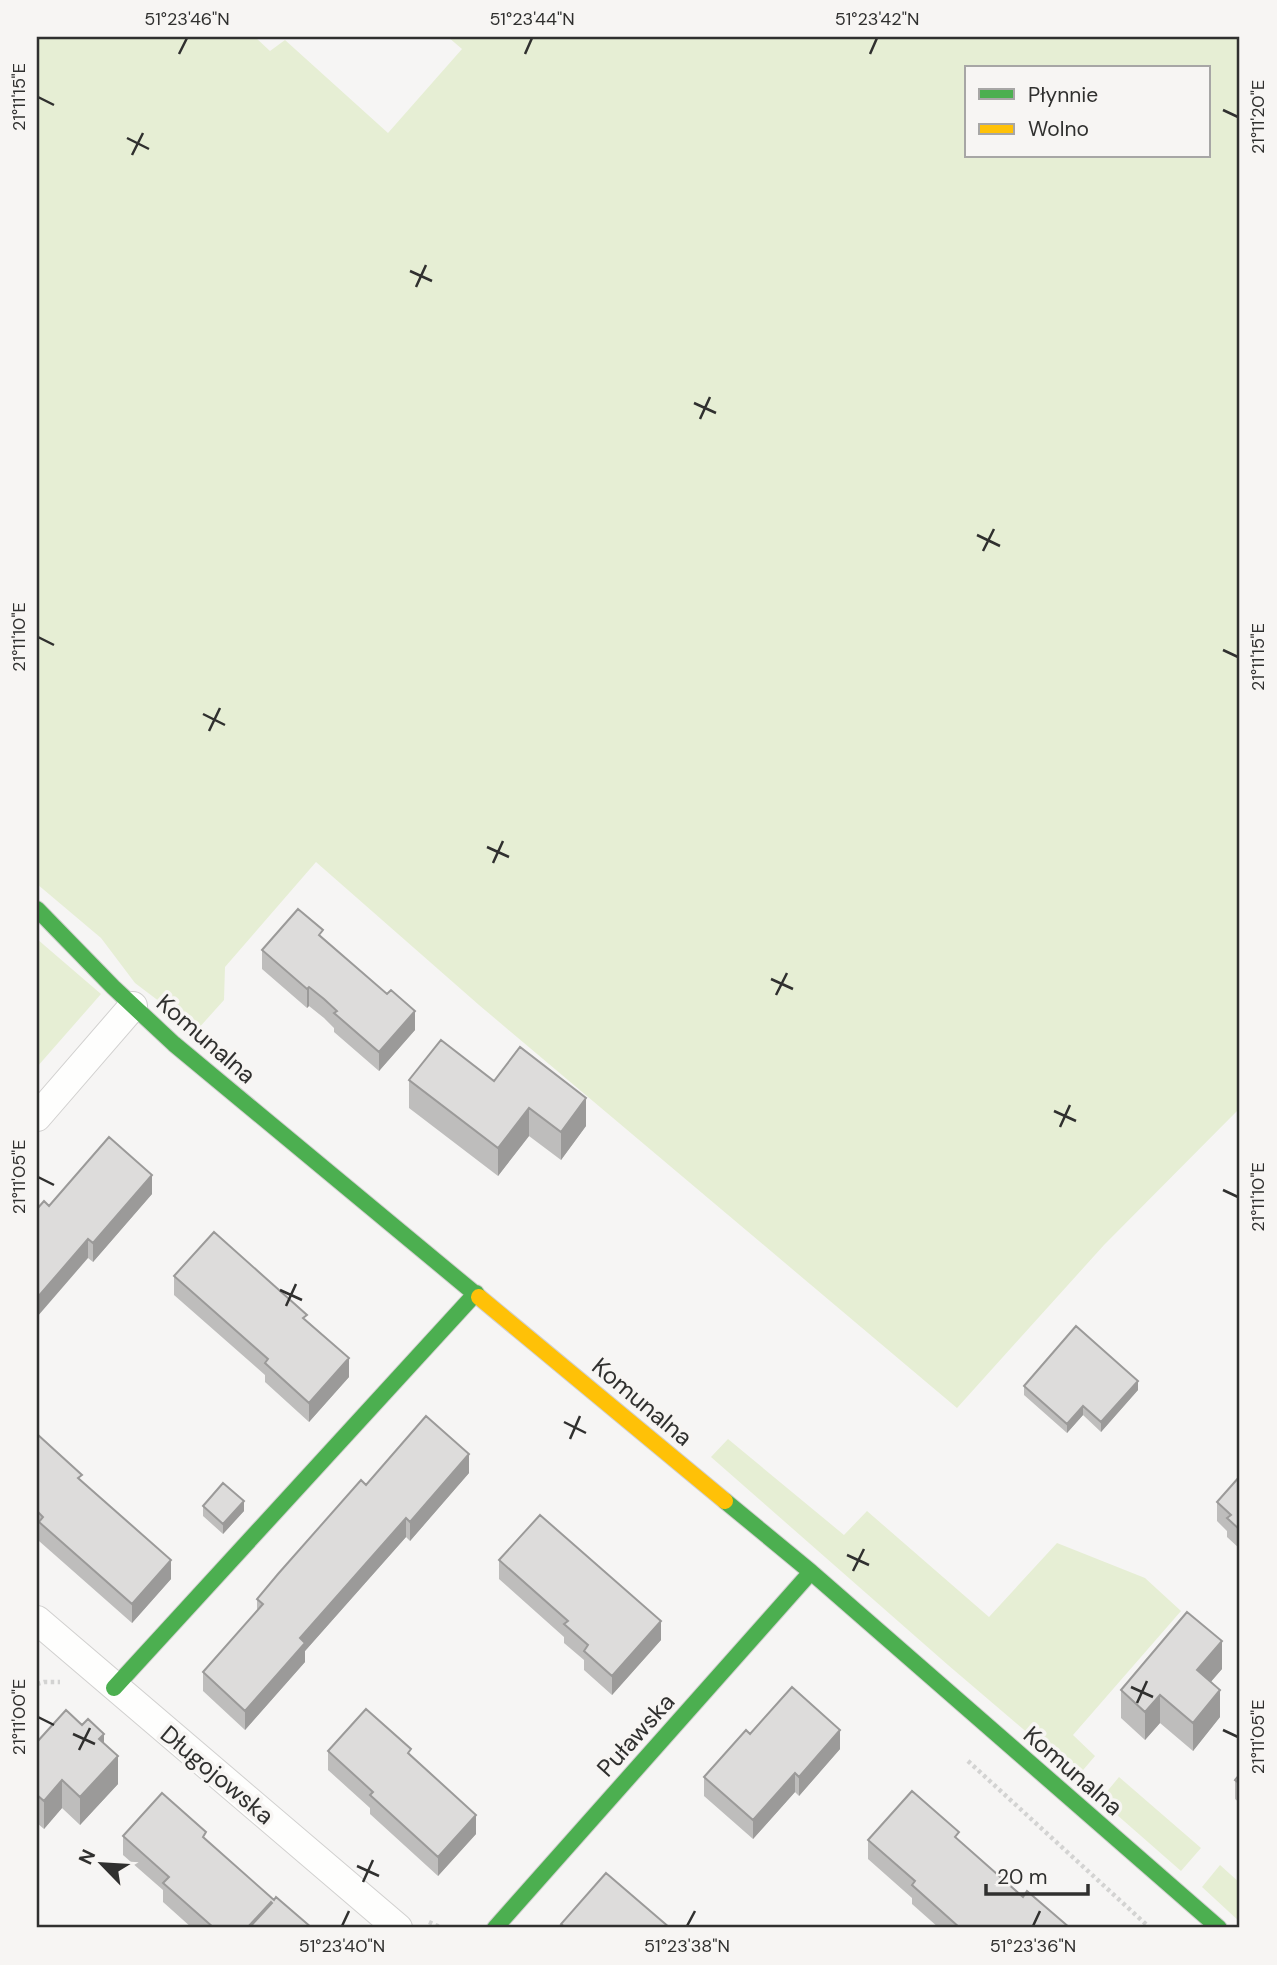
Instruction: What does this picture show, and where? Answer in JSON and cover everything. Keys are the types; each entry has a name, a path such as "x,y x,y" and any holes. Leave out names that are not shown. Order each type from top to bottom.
{"street":[{"name":"Komunalna","path":"37,909 174,1044 811,1572 1219,1928"},
{"path":"37,1117 133,1006"},
{"path":"114,1688 476,1293"},
{"name":"Puławska","path":"495,1928 811,1572"},
{"name":"Długojowska","path":"41,1634 114,1688 398,1928"}],"path":[{"path":"966,1759 1150,1928"}],"green space":[{"path":"37,37 255,37 270,51 285,40 388,133 462,49 448,37 1240,37 1240,1108 1104,1245 957,1408 479,1005 316,862 225,967 224,1000 197,1030 135,983 101,938 37,884"},
{"path":"37,939 101,994 37,1067"},
{"path":"728,1439 844,1535 867,1511 989,1617 1057,1543 1145,1578 1181,1611 1073,1735 1095,1756 1078,1776 711,1457"},
{"path":"1119,1777 1201,1848 1181,1871 1100,1800"},
{"path":"1220,1865 1240,1883 1240,1922 1202,1887"}],"building":[{"path":"298,909 323,930 319,935 387,994 391,990 415,1011 379,1052 334,1013 337,1011 324,999 309,987 307,989 262,950"},
{"path":"441,1040 494,1081 520,1047 586,1098 561,1132 529,1108 498,1148 409,1080"},
{"path":"109,1137 152,1175 93,1243 88,1239 37,1298 37,1209 44,1201 49,1206"},
{"path":"214,1232 307,1315 303,1318 349,1358 309,1403 265,1363 268,1359 174,1276"},
{"path":"1076,1326 1138,1381 1101,1422 1083,1406 1067,1424 1024,1386"},
{"path":"426,1416 469,1454 410,1522 406,1518 300,1638 305,1643 245,1711 203,1672 263,1604 257,1599 278,1574 361,1480 366,1485"},
{"path":"37,1434 82,1475 78,1478 171,1560 132,1604 39,1522 43,1517 37,1511"},
{"path":"1240,1476 1240,1530 1227,1518 1231,1515 1217,1502"},
{"path":"223,1483 244,1501 223,1524 203,1506"},
{"path":"540,1515 661,1621 612,1676 584,1651 588,1645 564,1624 568,1621 499,1560"},
{"path":"1187,1612 1222,1641 1197,1670 1220,1690 1193,1723 1160,1695 1145,1712 1121,1690"},
{"path":"792,1687 840,1730 799,1777 795,1773 753,1820 704,1777 746,1730 750,1734"},
{"path":"366,1709 411,1749 408,1753 476,1815 438,1857 370,1795 373,1792 328,1751"},
{"path":"66,1710 82,1725 88,1719 104,1734 99,1739 118,1756 80,1797 62,1780 44,1801 37,1795 37,1742"},
{"path":"912,1791 959,1832 955,1837 1023,1897 1027,1891 1070,1928 960,1928 912,1885 915,1881 868,1840"},
{"path":"162,1793 206,1832 203,1837 274,1900 276,1897 312,1928 249,1928 271,1902 247,1928 214,1928 163,1883 169,1877 123,1836"},
{"path":"606,1873 670,1928 566,1928 561,1924"}],"traffic: fast":[{"path":"37,909 113,987 174,1044 479,1297"},
{"path":"114,1688 476,1293"},
{"path":"725,1501 811,1572 1219,1928"},
{"path":"495,1928 811,1572"}],"traffic: slow":[{"path":"479,1297 725,1501"}]}
